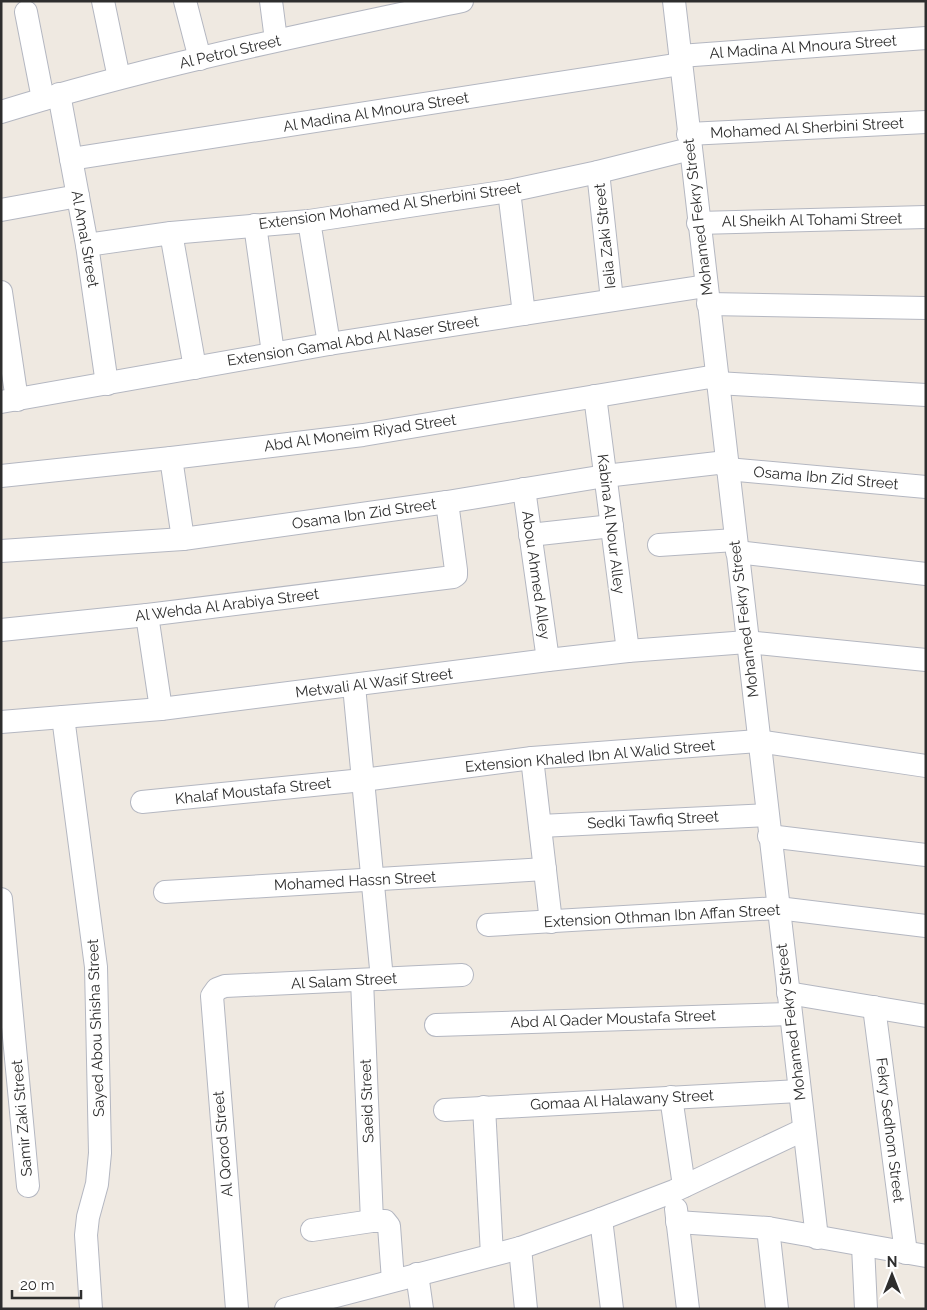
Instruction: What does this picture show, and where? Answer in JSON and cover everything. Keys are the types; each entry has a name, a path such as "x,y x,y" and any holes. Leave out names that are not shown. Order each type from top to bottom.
{"street":[{"path":"103,1 119,78"},
{"path":"185,1 200,59"},
{"path":"271,1 276,40"},
{"name":"Al Petrol Street","path":"1,112 119,78 276,40 462,1"},
{"name":"Mohamed Fekry Street","path":"674,1 816,1238"},
{"name":"Al Amal Street","path":"26,12 71,159 87,245 107,384"},
{"name":"Al Madina Al Mnoura Street","path":"71,159 680,60 926,38"},
{"name":"Mohamed Al Sherbini Street","path":"689,142 926,122"},
{"name":"Extension Mohamed Al Sherbini Street","path":"87,245 171,232 309,221 509,191 598,172 689,142"},
{"name":"Ielia Zaki Street","path":"598,172 612,300"},
{"path":"509,191 524,314"},
{"path":"1,210 78,196"},
{"name":"Al Sheikh Al Tohami Street","path":"698,223 926,217"},
{"path":"309,221 329,344"},
{"path":"255,225 273,353"},
{"path":"171,232 195,368"},
{"path":"1,292 9,401"},
{"name":"Extension Gamal Abd Al Naser Street","path":"9,401 273,353 612,300 707,295 926,308"},
{"name":"Abd Al Moneim Riyad Street","path":"1,476 363,435 595,396 716,380 926,395"},
{"name":"Kabina Al Nour Alley","path":"595,396 628,651"},
{"path":"171,458 183,539"},
{"name":"Osama Ibn Zid Street","path":"1,551 183,539 447,502 605,476 726,466 926,487"},
{"name":"Abou Ahmed Alley","path":"524,489 548,660"},
{"name":"Al Wehda Al Arabiya Street","path":"1,630 147,615 453,577 456,575 456,570 447,502"},
{"path":"530,535 612,526"},
{"path":"659,545 736,546 926,574"},
{"path":"147,615 161,709"},
{"name":"Metwali Al Wasif Street","path":"1,722 161,709 548,660 628,651 747,642 926,660"},
{"name":"Saeid Street","path":"354,686 373,880 372,1221"},
{"name":"Sayed Abou Shisha Street","path":"63,717 96,967 100,1153 97,1184 88,1217 86,1235 91,1309"},
{"name":"Extension Khaled Ibn Al Walid Street","path":"363,780 532,758 758,741 926,766"},
{"path":"532,758 550,922"},
{"name":"Khalaf Moustafa Street","path":"142,802 363,780"},
{"name":"Sedki Tawfiq Street","path":"540,826 768,826 926,855"},
{"name":"Mohamed Hassn Street","path":"165,892 545,869"},
{"name":"Samir Zaki Street","path":"1,900 28,1186"},
{"name":"Extension Othman Ibn Affan Street","path":"488,925 778,908 926,926"},
{"name":"Al Salam Street","path":"225,986 462,975"},
{"name":"Al Qorod Street","path":"225,986 217,989 212,996 212,1004 237,1309"},
{"name":"Abd Al Qader Moustafa Street","path":"436,1025 789,1003 874,1007 926,1016"},
{"name":"Fekry Sedhom Street","path":"874,1007 916,1254"},
{"name":"Gomaa Al Halawany Street","path":"444,1110 799,1091"},
{"path":"671,1097 679,1188 677,1222 688,1309"},
{"path":"484,1107 492,1255"},
{"path":"286,1309 331,1302 393,1280 520,1248 679,1188 803,1130"},
{"path":"601,1219 612,1309"},
{"path":"312,1230 382,1220 388,1226 393,1280"},
{"path":"677,1222 768,1228 816,1238 916,1254"},
{"path":"768,1228 777,1309"},
{"path":"863,1246 866,1309"},
{"path":"520,1248 526,1309"},
{"path":"417,1274 422,1309"}]}
